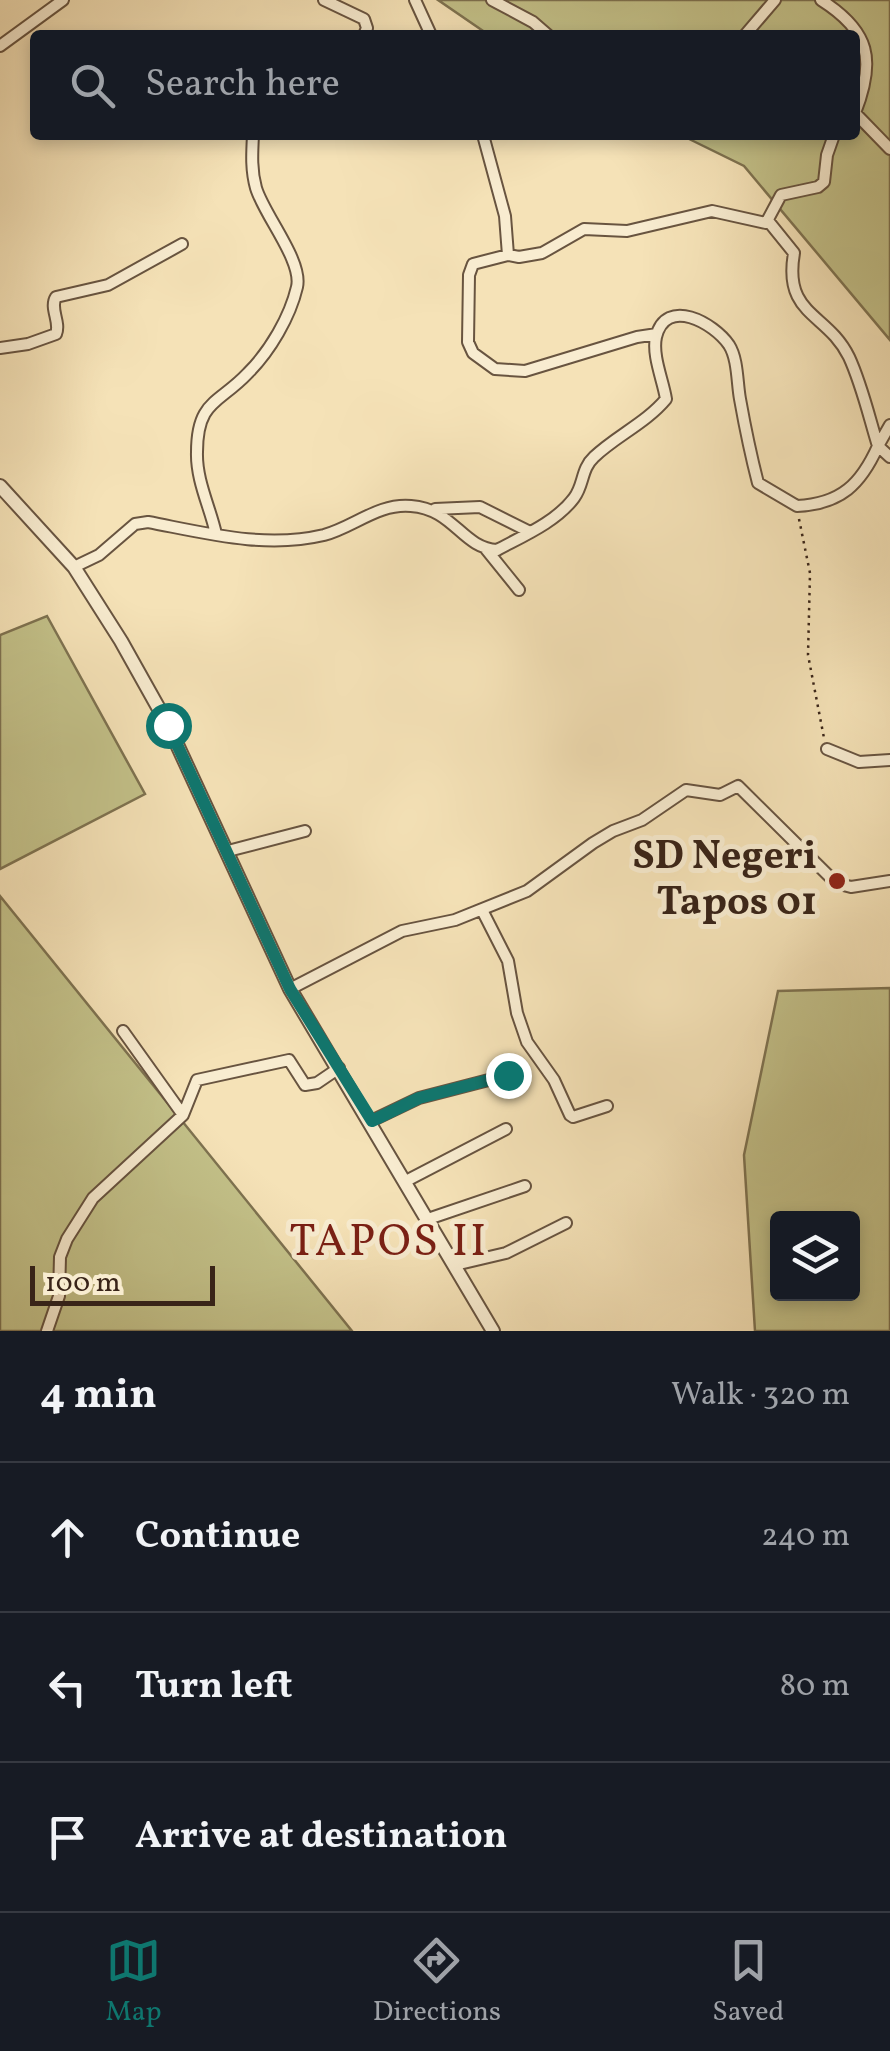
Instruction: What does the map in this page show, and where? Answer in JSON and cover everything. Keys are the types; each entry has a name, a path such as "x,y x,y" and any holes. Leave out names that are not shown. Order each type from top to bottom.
{"street":[{"path":"0,46 63,0"},
{"path":"324,0 364,19 366,30"},
{"path":"415,0 429,30"},
{"path":"492,0 542,30"},
{"path":"749,30 775,0"},
{"path":"821,0 847,16 856,30"},
{"path":"860,37 869,67 860,97"},
{"path":"860,118 890,150"},
{"path":"216,534 198,473 196,448 204,414 208,405 245,377 266,354 297,286 293,262 257,190 251,163 253,140"},
{"path":"484,140 504,216 508,255"},
{"path":"769,222 775,202 782,195 818,187 824,182 826,155 832,140"},
{"path":"657,334 525,371 495,369 473,353 468,342 469,274 474,264 508,255 542,253 584,229 627,230 712,210 762,224 769,222"},
{"path":"769,222 794,253 790,276 797,297 847,354 878,446 890,457"},
{"path":"0,348 56,334 56,297 108,285 182,244"},
{"path":"486,549 497,550 530,532 573,500 586,466 595,456 666,398 655,350 657,334 671,319 693,316 708,324 728,344 758,483 797,506 827,502 850,490 866,473 890,425"},
{"path":"0,486 74,567 121,641 168,725 290,989 494,1331"},
{"path":"74,567 100,556 135,524 148,522 244,540 279,542 327,534 398,505 436,509 480,507 530,532"},
{"path":"436,509 486,549 519,590"},
{"path":"827,749 859,762 890,760"},
{"path":"290,989 402,931 456,920 527,891 603,837 642,820 686,790 720,795 740,788 844,887 890,881"},
{"path":"228,851 305,831"},
{"path":"482,910 508,961 517,1014 527,1042 554,1080 570,1115 573,1118 607,1106"},
{"path":"123,1031 183,1115"},
{"path":"48,1331 59,1296 60,1257 73,1230 93,1198 183,1115 194,1085 202,1078 289,1060 306,1086 339,1068"},
{"path":"372,1121 419,1098 508,1075"},
{"path":"406,1180 506,1128"},
{"path":"428,1219 526,1186"},
{"path":"455,1265 506,1253 566,1223"}],"path":[{"path":"797,506 810,572 808,654 827,749"}],"shaded area":[{"path":"438,0 890,0 890,340 744,166 691,140 860,140 860,30 482,30"},
{"path":"47,616 145,794 0,869 0,635"},
{"path":"0,896 352,1331 0,1331"},
{"path":"890,988 890,1331 755,1331 744,1155 778,991"}],"place":[{"name":"SD Negeri Tapos 01","path":"837,881"}],"district":[{"name":"TAPOS II","path":"389,1243"}],"route":[{"path":"168,725 290,989 372,1121 419,1098 508,1075"}]}
